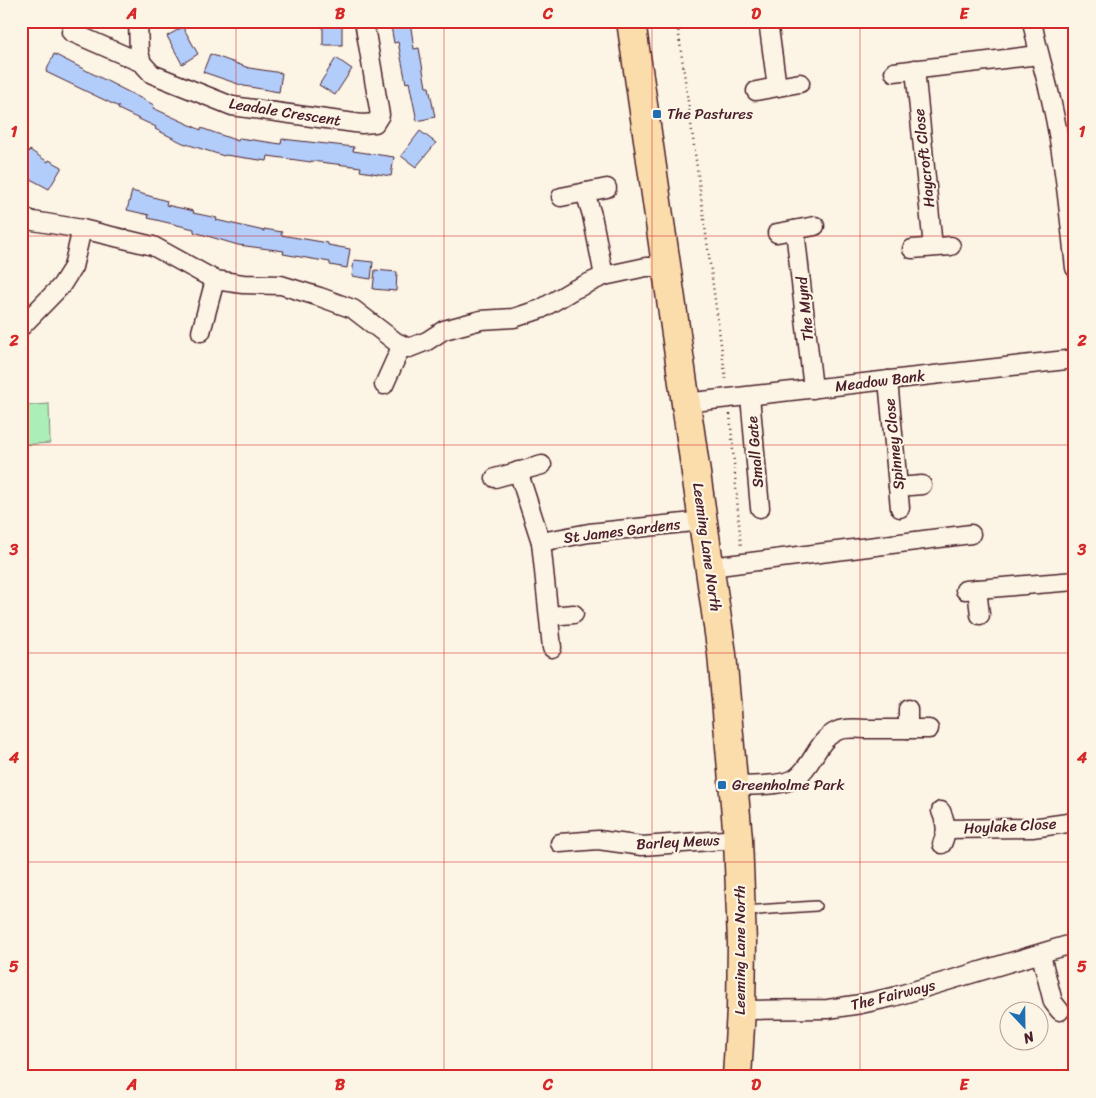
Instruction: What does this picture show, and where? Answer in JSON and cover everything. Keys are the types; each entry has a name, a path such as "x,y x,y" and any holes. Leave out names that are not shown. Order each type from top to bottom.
{"highway":[{"name":"Leeming Lane North","path":"631,21 722,654 738,839 741,911 741,1010 737,1077"}],"street":[{"path":"138,21 139,52 142,63"},
{"name":"Leadale Crescent","path":"142,63 152,74 232,106 362,124 375,123 380,115 364,21"},
{"path":"768,21 777,87"},
{"path":"1032,21 1038,55 1052,104 1067,192 1075,268"},
{"path":"70,32 142,63"},
{"path":"894,72 1038,55"},
{"name":"Haycroft Close","path":"915,69 933,248"},
{"path":"756,91 800,83"},
{"path":"561,197 607,188"},
{"path":"585,192 592,215 604,276"},
{"path":"21,216 33,221 82,229 153,246 215,280 243,284 281,285 320,297 353,309 396,342 409,348 427,341 444,330 481,320 514,318 541,309 573,290 604,276 646,267 667,267"},
{"path":"777,233 815,226"},
{"path":"21,327 61,286 73,267 82,229"},
{"name":"The Mynd","path":"795,230 813,388"},
{"path":"912,249 951,246"},
{"path":"201,332 215,280"},
{"path":"384,385 402,345"},
{"name":"Meadow Bank","path":"686,403 1075,359"},
{"name":"Spinney Close","path":"888,380 900,508"},
{"name":"Small Gate","path":"750,396 760,508"},
{"path":"495,478 542,465"},
{"path":"518,471 542,542 552,648"},
{"path":"898,488 922,484"},
{"name":"St James Gardens","path":"542,542 589,533 703,521"},
{"path":"711,567 971,534"},
{"path":"980,615 971,589 1075,581"},
{"path":"549,616 574,614"},
{"path":"908,709 908,729"},
{"path":"734,786 780,783 797,777 823,741 838,731 852,729 929,729"},
{"name":"Hoylake Close","path":"941,811 944,836 1075,822"},
{"name":"Barley Mews","path":"560,843 598,840 642,846 738,839"},
{"name":"The Fairways","path":"741,1010 828,1009 862,1004 1075,944"},
{"path":"1041,955 1053,1002 1060,1010"}],"lane":[{"path":"741,911 816,906"}],"path":[{"path":"676,21 728,399 742,563"}],"green space":[{"path":"49,404 50,443 21,445 21,406"}],"building":[{"path":"323,21 342,21 342,45 323,45"},
{"path":"390,21 410,21 414,49 419,48 426,87 429,87 435,117 417,121 409,82 406,83 398,42 394,43"},
{"path":"183,27 198,54 182,64 167,36"},
{"path":"54,54 154,105 153,108 201,130 201,128 238,141 239,138 281,144 282,139 354,147 353,151 394,157 391,176 360,171 361,167 311,161 268,156 267,161 224,156 183,143 155,129 156,127 118,109 119,107 46,72"},
{"path":"210,54 249,68 282,73 279,92 244,86 203,72"},
{"path":"336,58 352,69 335,95 319,85"},
{"path":"420,131 436,143 416,167 401,156"},
{"path":"21,147 29,152 30,150 48,162 49,160 62,167 49,189 21,174"},
{"path":"132,191 167,201 166,205 217,218 216,220 264,231 264,229 282,232 281,235 328,243 328,245 350,249 347,268 330,265 330,262 283,254 284,251 238,245 194,232 194,229 148,218 149,215 127,210"},
{"path":"354,260 373,262 371,279 352,276"},
{"path":"375,270 397,272 396,291 373,289"}],"place":[{"name":"The Pastures","path":"657,114"},
{"name":"Greenholme Park","path":"722,785"}]}
